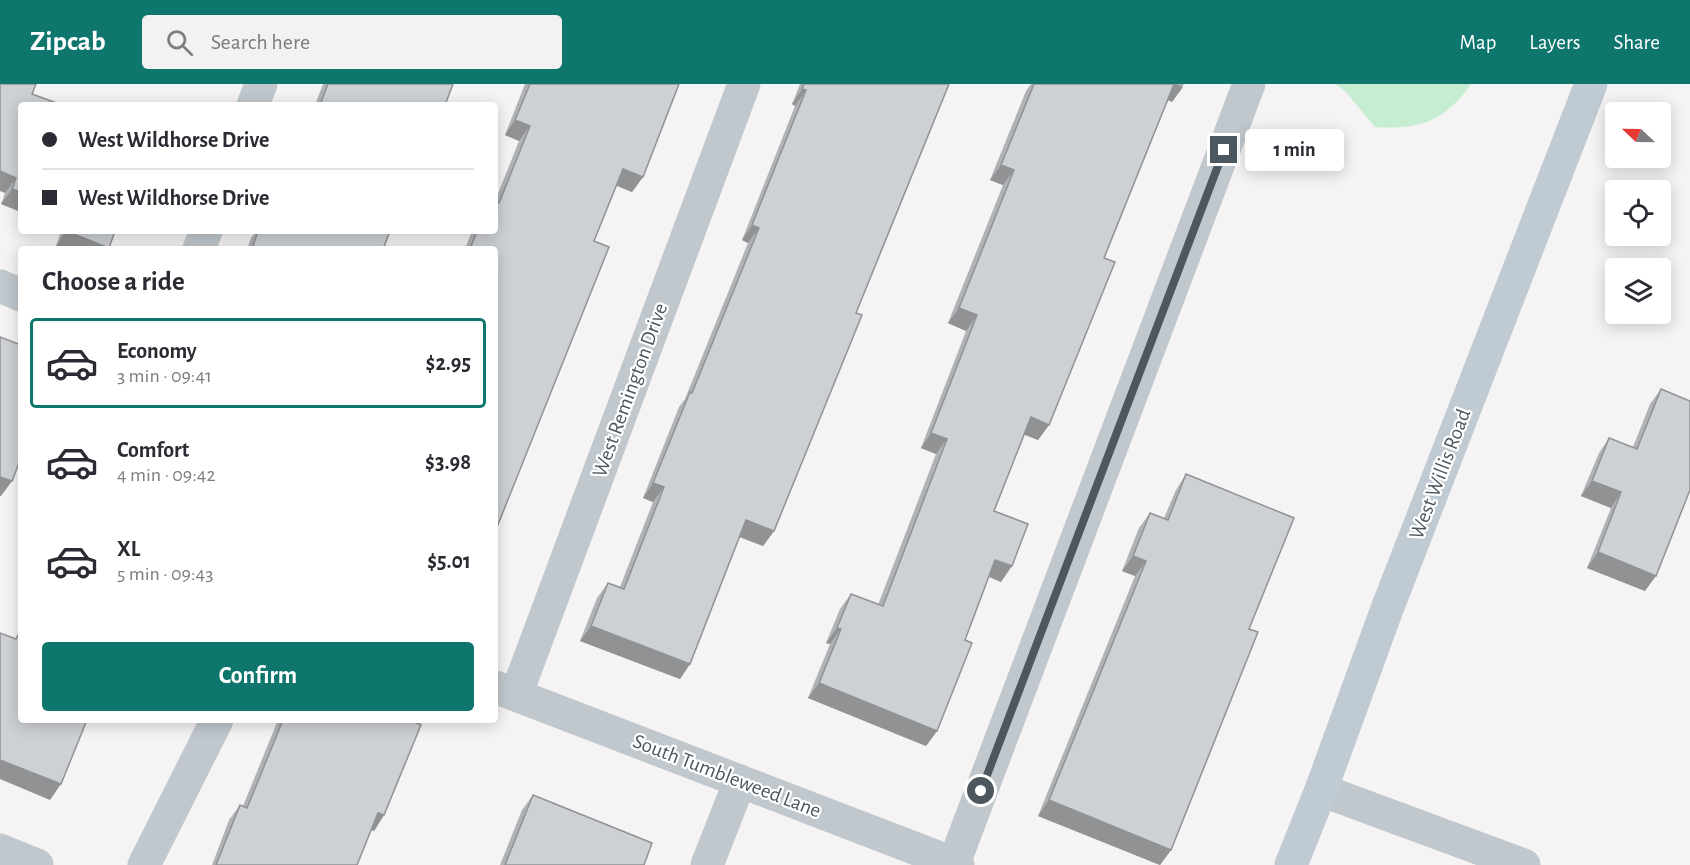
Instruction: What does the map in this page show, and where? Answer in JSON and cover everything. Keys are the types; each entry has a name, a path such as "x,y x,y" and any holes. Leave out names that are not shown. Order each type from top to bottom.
{"street":[{"path":"254,102 261,84"},
{"name":"West Remington Drive","path":"506,692 744,84"},
{"path":"956,864 1249,84"},
{"name":"West Willis Road","path":"1291,865 1591,84"},
{"path":"0,286 18,293"},
{"name":"South Tumbleweed Lane","path":"506,692 956,864"},
{"path":"144,865 215,723"},
{"path":"707,865 740,781"},
{"path":"1321,790 1524,865"},
{"path":"0,850 37,865"}],"green space":[{"path":"1335,84 1471,84 1461,97 1441,115 1418,124 1391,128 1375,127 1345,91"}],"building":[{"path":"0,84 36,84 32,94 54,102 18,102 18,191 12,189 16,178 0,171"},
{"path":"328,84 453,84 446,102 321,102"},
{"path":"530,84 679,84 643,177 623,169 594,241 609,247 498,524 498,246 471,246 476,234 498,234 498,202 530,126 515,120"},
{"path":"804,84 949,84 856,313 862,315 774,531 746,520 690,664 591,626 608,583 624,589 664,487 653,483 759,228 752,225 806,90 802,89"},
{"path":"1034,84 1174,84 1104,258 1115,262 1049,425 1031,417 994,511 1028,524 1012,566 995,560 965,640 972,643 937,731 819,683 841,629 837,628 851,594 883,606 947,439 931,433 977,315 959,308 1014,170 1001,165"},
{"path":"74,234 114,234 110,246 104,246"},
{"path":"257,234 389,234 384,246 253,246"},
{"path":"0,337 18,344 18,466 12,481 0,477"},
{"path":"1661,389 1690,401 1690,490 1656,576 1598,552 1621,492 1592,481 1609,438 1637,449"},
{"path":"1186,474 1294,518 1249,629 1258,632 1171,850 1049,800 1146,561 1133,556 1150,513 1168,520"},
{"path":"0,633 16,639 18,635 18,723 86,723 61,784 0,760"},
{"path":"282,723 417,723 421,725 384,815 378,813 357,865 216,865 240,805 247,808"},
{"path":"533,795 652,843 644,865 505,865"}],"route":[{"path":"981,791 1224,150"}]}
